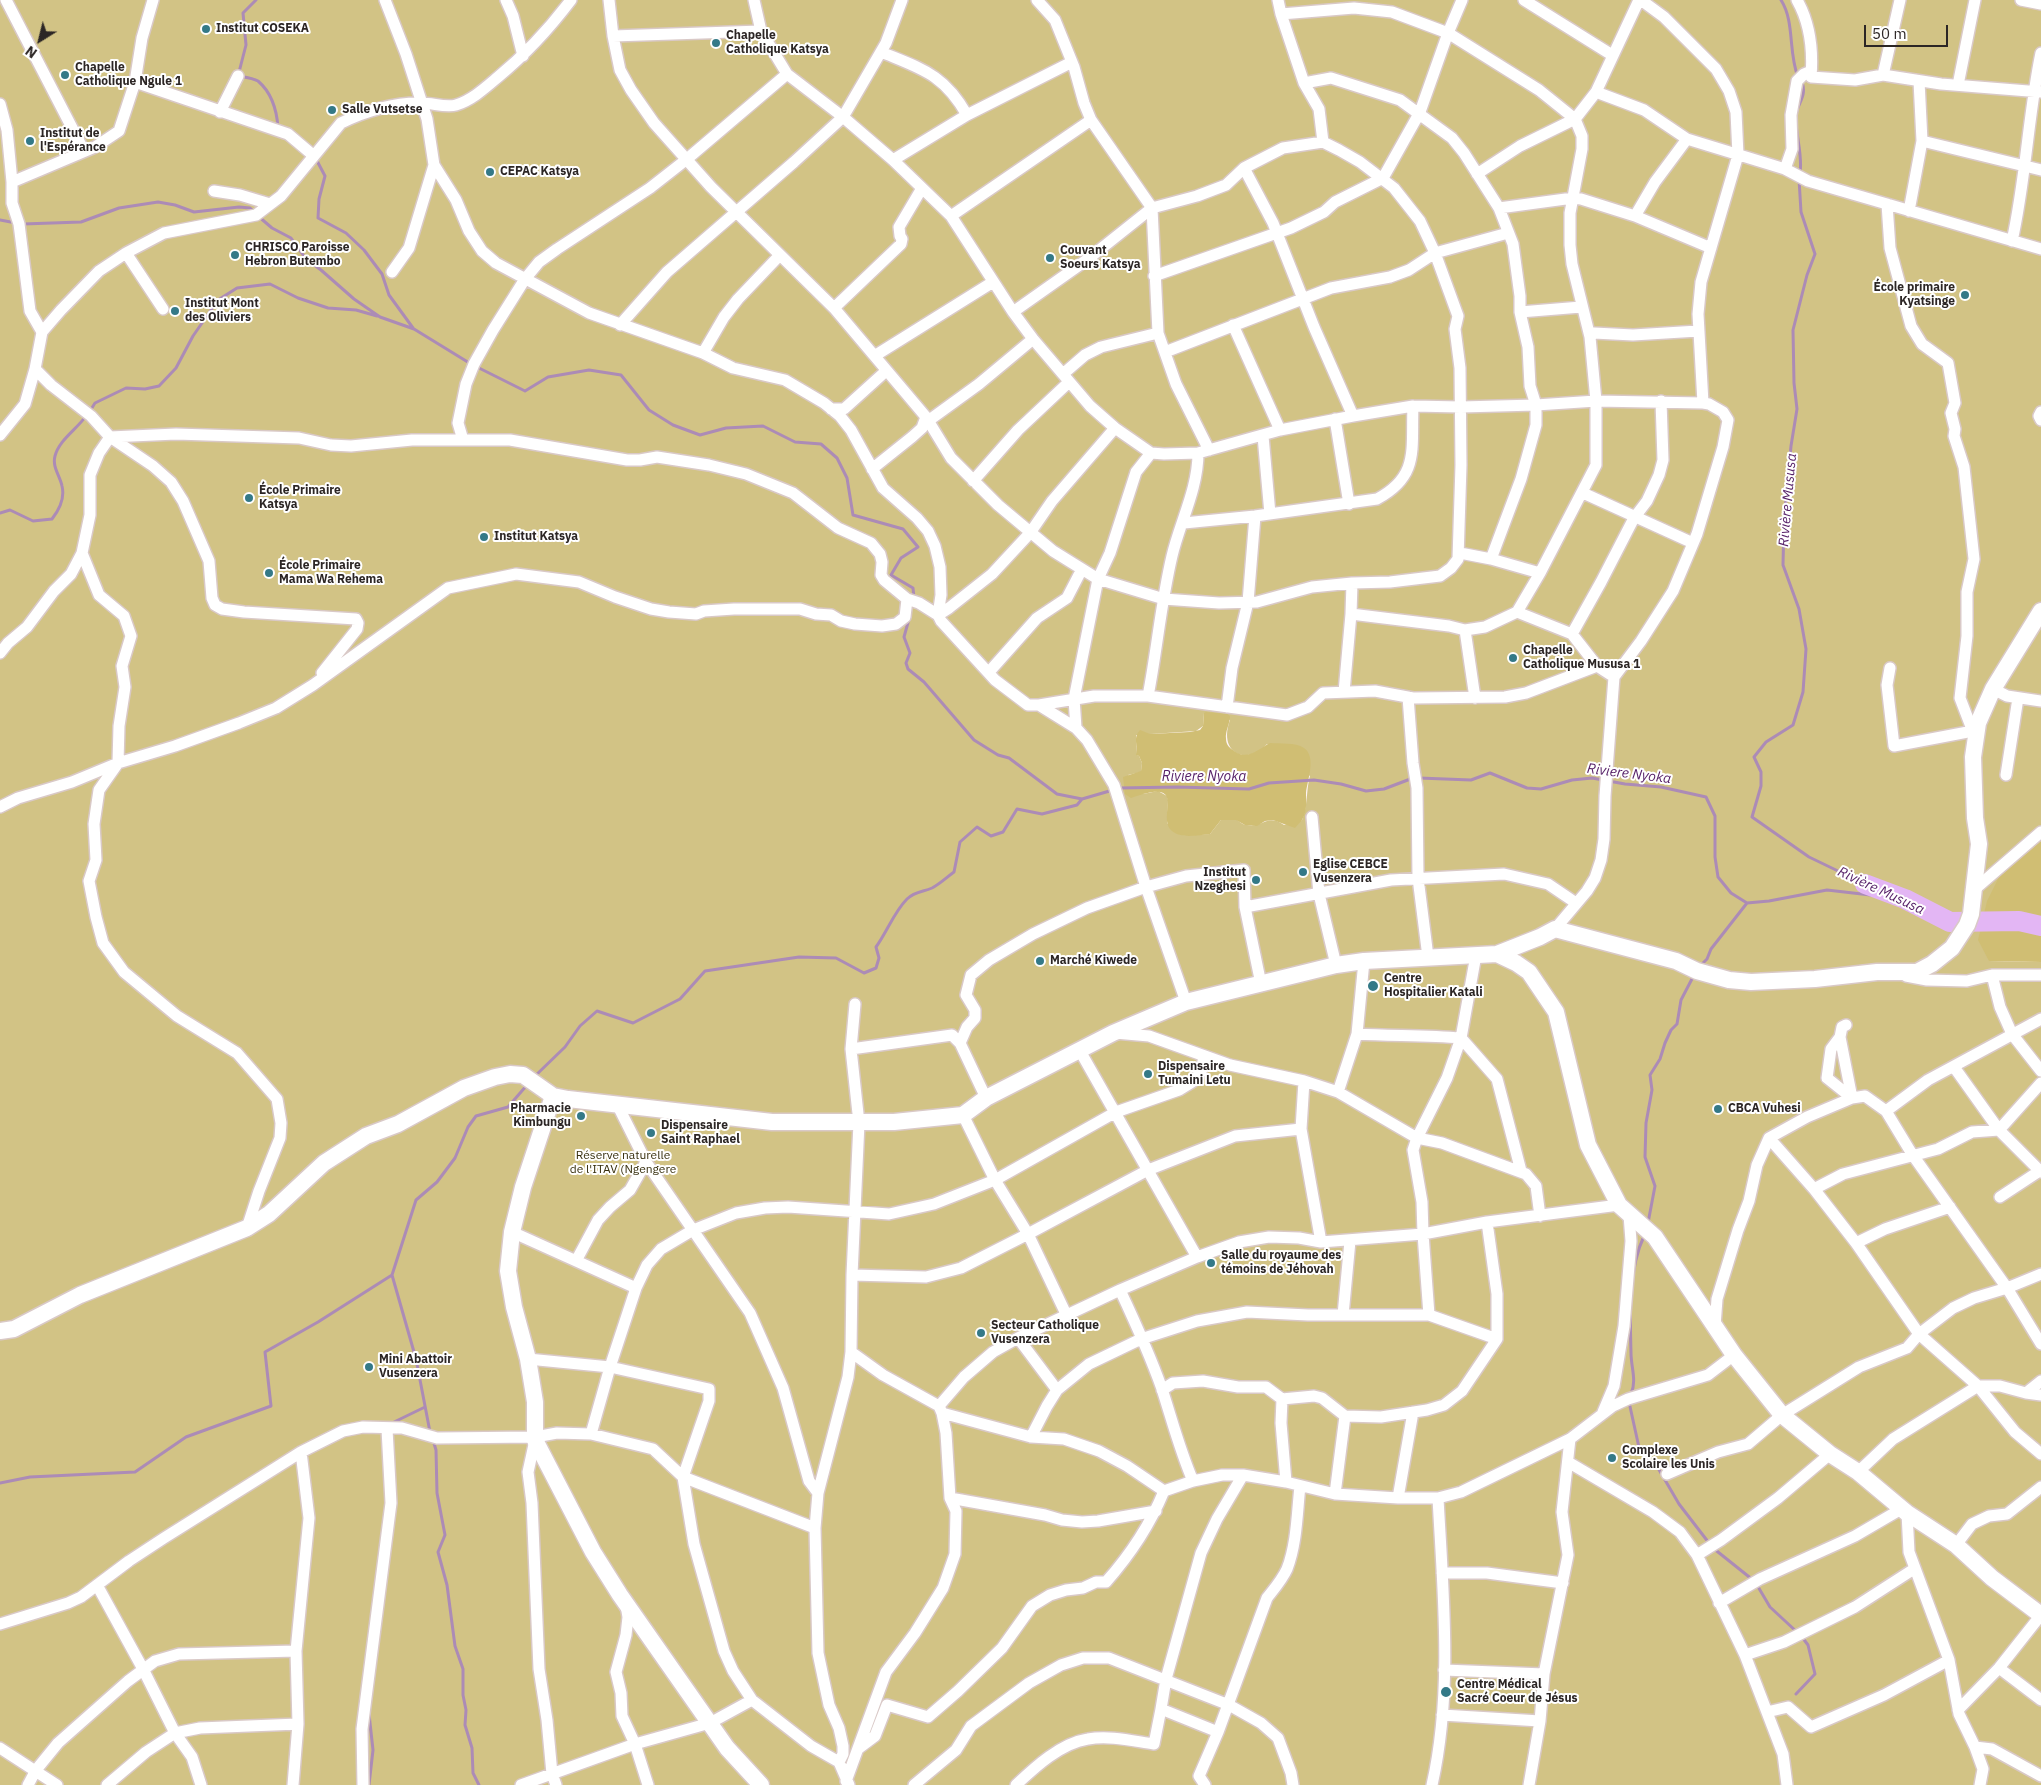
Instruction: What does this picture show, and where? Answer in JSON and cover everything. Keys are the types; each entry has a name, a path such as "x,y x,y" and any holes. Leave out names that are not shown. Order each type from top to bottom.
{"street":[{"path":"6,0 84,150"},
{"path":"12,182 84,150 95,147 119,132 135,82 142,38 153,0"},
{"path":"384,0 406,54 430,130 434,165 409,248 392,272"},
{"path":"506,0 513,16 523,56"},
{"path":"2,429 25,404 35,369 42,332 99,271 126,253 164,233 256,215 281,196 342,123 354,117 389,106 421,102 455,105 478,94 523,56 549,30 571,0"},
{"path":"609,0 613,36 620,70 654,124 779,256 834,308 876,355 886,371 927,419 951,458 973,481 1030,533 1054,551 1098,579 1164,599 1220,603 1257,602 1312,587 1390,582 1440,576 1451,568 1458,559 1460,553 1460,408 1458,344 1455,329 1458,316 1435,253 1420,221 1394,188 1360,162 1323,142 1283,148 1244,168 1226,185 1197,196 1152,208 1088,259 1013,312"},
{"path":"0,1331 14,1328 80,1295 247,1228 269,1214 324,1163 366,1136 398,1124 464,1088 503,1075 510,1074 529,1079 553,1096 568,1100 772,1122 894,1122 963,1115 986,1098 1113,1033 1186,1002 1336,965 1364,961 1496,954 1540,937 1555,928 1576,902 1588,891 1596,878 1604,839 1606,775 1614,677 1641,641 1673,590 1693,543 1723,448 1728,420 1723,412 1710,404 1661,401 1596,400 1460,408 1413,406 1280,430 1204,452 1151,453 1115,428 1090,406 1033,339 993,282 951,216 893,160 843,117 786,74 760,31 754,0"},
{"path":"620,325 667,272 843,117 881,52 902,0"},
{"path":"1037,0 1055,20 1072,62 1091,120 1152,208 1158,334 1204,452 1198,465 1184,523 1172,555 1155,667 1148,696"},
{"path":"1278,0 1304,83 1319,109 1323,142"},
{"path":"1154,276 1276,234 1324,212 1335,202 1383,178 1420,112 1448,33 1462,0"},
{"path":"1525,0 1612,55"},
{"path":"1477,174 1520,146 1575,120 1596,92 1612,55 1640,0 1664,16 1716,69 1730,91 1736,112 1738,155 1701,282 1698,331 1703,403"},
{"path":"1788,171 1792,150 1791,114 1811,47 1806,22 1798,0"},
{"path":"1883,75 1900,0"},
{"path":"1958,86 1975,0"},
{"path":"2021,0 2041,4"},
{"path":"1281,14 1354,8 1392,12 1448,33 1539,90 1575,120 1582,136 1582,149 1570,213 1570,245 1572,264 1590,337 1596,400 1596,465 1583,493 1517,612 1485,627 1465,630 1449,626 1351,614"},
{"path":"613,36 760,31"},
{"path":"881,52 932,73 956,96 967,115"},
{"path":"2012,241 2021,200 2041,53"},
{"path":"893,160 967,115 1072,62"},
{"path":"463,440 458,423 466,384 474,364 525,279 539,262 557,248 623,206 687,159 786,74"},
{"path":"1804,75 1855,80 1883,75 1958,86 2037,92"},
{"path":"220,112 238,76"},
{"path":"1304,83 1330,78 1400,100 1420,112 1452,138 1464,153 1499,208 1515,259 1520,296 1520,312 1528,347 1530,386 1536,405 1536,425 1521,479 1491,559"},
{"path":"1909,211 1922,141 1919,81"},
{"path":"135,82 288,134 314,156"},
{"path":"1596,92 1644,110 1687,139 1788,171 1808,181 2041,249"},
{"path":"0,104 7,130 13,210 19,229 30,310 42,332"},
{"path":"951,216 1091,120"},
{"path":"1635,216 1655,182 1687,139"},
{"path":"1922,141 2041,170"},
{"path":"434,165 456,200 469,231 482,251 496,263 589,313 703,353 732,368 785,380 831,409 851,430 883,488 917,518 928,531 935,546 940,567 941,595 938,615"},
{"path":"1244,168 1273,223 1353,416"},
{"path":"834,308 902,244 899,227 922,188"},
{"path":"214,190 240,195 265,208"},
{"path":"1499,208 1573,198 1601,204 1635,216 1711,248"},
{"path":"1887,204 1890,248 1911,326 1922,344 1948,363 1955,403 1952,413 1955,429 1954,436 1964,467 1974,559 1967,592 1967,636 1960,698 1974,735"},
{"path":"1165,352 1332,288 1390,277 1409,270 1435,253 1508,233"},
{"path":"126,253 163,309"},
{"path":"703,353 724,317 738,299 779,256"},
{"path":"876,355 993,282"},
{"path":"1520,312 1582,307"},
{"path":"1233,325 1280,430"},
{"path":"1590,337 1594,333 1633,335 1698,331"},
{"path":"973,481 1085,355 1101,347 1158,334"},
{"path":"872,469 922,428 927,419 979,384 1033,339"},
{"path":"35,369 51,385 87,413 110,437 153,466 171,482 183,501 209,561 212,598 215,605 222,609 244,612 356,619 358,623 357,629 313,685"},
{"path":"831,409 844,409 886,371"},
{"path":"1572,634 1634,518 1647,501 1659,475 1663,460 1661,401"},
{"path":"1184,523 1255,516 1377,499 1401,483 1411,462 1413,406"},
{"path":"2041,412 2039,416 2041,420"},
{"path":"1335,419 1349,504"},
{"path":"938,615 950,608 992,574 1030,533 1052,501 1115,428"},
{"path":"110,437 185,434 299,438 351,446 412,440 510,440 627,460 657,458 709,465 754,477 793,493 838,528 871,543 880,554 882,562 881,574 884,580 912,600 938,615 941,621 995,680 1028,705 1094,696 1148,696 1288,715 1308,707 1323,693 1375,691 1408,697 1505,697 1526,693 1597,666"},
{"path":"1263,436 1270,514"},
{"path":"0,653 8,643 27,627 54,591 71,574 82,553 90,515 90,475 99,453 110,437"},
{"path":"1076,728 1074,699 1098,579 1110,553 1136,472 1151,453"},
{"path":"1583,493 1634,518 1693,543"},
{"path":"1227,706 1232,668 1248,602 1255,516"},
{"path":"82,553 99,595 124,616 131,636 122,666 125,687 119,726 118,763 99,790 94,824 96,860 89,882 94,908 103,943 124,972 177,1016 237,1053 277,1099 281,1123 280,1138 247,1228"},
{"path":"1460,553 1540,572"},
{"path":"989,672 1037,618 1067,598 1082,568"},
{"path":"0,807 18,798 72,782 118,763 175,746 276,708 313,685 448,588 516,574 579,582 651,609 696,614 704,611 734,609 800,609 816,614 830,615 841,621 882,626 896,624 905,617 912,600"},
{"path":"1344,692 1352,583"},
{"path":"1517,612 1572,634 1597,666 1614,677"},
{"path":"1891,974 1917,972 1932,964 1946,954 1969,920 1975,889 1978,844 1975,818 1974,735 1993,689 2038,620"},
{"path":"1465,630 1475,698"},
{"path":"1890,668 1887,685 1894,746 1974,735"},
{"path":"1993,689 2007,696 2041,701"},
{"path":"1408,697 1413,763 1417,788 1418,878 1428,957"},
{"path":"2006,775 2018,698"},
{"path":"1039,705 1076,728 1087,740 1116,790 1146,887 1186,1002"},
{"path":"1312,817 1319,894 1336,965"},
{"path":"1975,889 2041,832"},
{"path":"960,1043 967,1028 975,1018 975,1010 966,995 971,975 989,960 1033,934 1087,908 1146,887 1186,876 1244,870 1245,907 1261,984"},
{"path":"1245,907 1390,880 1504,874 1548,884 1576,902"},
{"path":"1555,928 1676,960 1706,974 1729,980 1751,982 1814,979 1877,972 1935,980 1967,981 1992,976 2041,975"},
{"path":"1496,954 1516,963 1528,972 1556,1012 1588,1145 1629,1215 1655,1237 1734,1355 1782,1415 1830,1454 1858,1472 1905,1510 1956,1545 1992,1578 2041,1615 1999,1668 1958,1710"},
{"path":"1429,1315 1422,1202 1413,1150 1417,1138 1447,1078 1461,1038 1476,955"},
{"path":"1338,1092 1357,1034 1364,961"},
{"path":"1992,976 2000,1007 2012,1034 2041,1071"},
{"path":"839,1762 844,1746 829,1705 818,1653 815,1528 818,1493 848,1377 851,1352 852,1275 859,1122 851,1049 855,1004"},
{"path":"1886,1111 1928,1080 2041,1019"},
{"path":"1846,1025 1842,1027 1840,1037 1852,1098"},
{"path":"1113,1033 1149,1036 1230,1065 1304,1081 1338,1092 1417,1138 1442,1143 1496,1164 1521,1171 1536,1186 1540,1216"},
{"path":"1357,1034 1427,1035 1461,1038 1497,1079 1521,1171"},
{"path":"851,1049 952,1035 960,1043 986,1098"},
{"path":"1840,1037 1831,1049 1827,1078 1852,1098"},
{"path":"1080,1051 1197,1256"},
{"path":"591,1434 610,1367 636,1288 647,1265 661,1249 692,1230 736,1213 765,1208 788,1207 889,1214 934,1204 995,1180 1116,1112 1155,1099 1192,1082 1200,1072 1204,1056"},
{"path":"1954,1067 2000,1130 2041,1171 2000,1197"},
{"path":"1304,1081 1300,1129 1321,1242"},
{"path":"1814,1189 1842,1174 1912,1154 1938,1149 1972,1132 2000,1130 2041,1082"},
{"path":"553,1096 522,1187 512,1232 508,1271 514,1307 528,1359 534,1402 535,1439 528,1472 532,1503 539,1669 554,1780"},
{"path":"1715,1326 1717,1298 1749,1201 1757,1165 1769,1138 1807,1117 1852,1098 1865,1096 1886,1111 1912,1154 2007,1288 2041,1344"},
{"path":"617,1104 646,1162 750,1314 783,1388 806,1464 809,1481 818,1493"},
{"path":"963,1115 995,1180 1028,1234 1066,1314"},
{"path":"852,1275 934,1276 961,1268 1148,1170 1235,1136 1300,1129"},
{"path":"1769,1138 1814,1189 1856,1243 1919,1334 1978,1386 2015,1432 2041,1454"},
{"path":"576,1261 598,1220 630,1190 646,1162"},
{"path":"1856,1243 1885,1229 1950,1207"},
{"path":"940,1409 964,1377 993,1352 1066,1314 1197,1256 1238,1242 1269,1237 1299,1238 1321,1242 1350,1241 1423,1234 1487,1222 1540,1216 1629,1215"},
{"path":"1603,1412 1614,1386 1624,1326 1632,1241 1629,1215"},
{"path":"1162,1390 1173,1383 1203,1381 1238,1387 1266,1387 1282,1399 1314,1396 1322,1398 1345,1416 1381,1417 1427,1410 1444,1405 1462,1391 1497,1339 1497,1294 1487,1222"},
{"path":"512,1232 636,1288"},
{"path":"1343,1315 1350,1241"},
{"path":"1667,1474 1718,1452 1748,1444 1782,1415 1859,1367 1908,1348 1919,1334 1953,1308 1974,1298 2007,1288 2041,1274"},
{"path":"1120,1290 1142,1338 1162,1390 1178,1442 1193,1481"},
{"path":"1031,1437 1057,1390 1089,1364 1142,1338 1197,1320 1247,1312 1429,1315 1497,1339"},
{"path":"1018,1338 1057,1390"},
{"path":"851,1352 940,1409 1031,1437 1064,1439 1099,1451 1127,1466 1164,1491"},
{"path":"859,1748 875,1736 887,1705 928,1717 1002,1648 1032,1606 1050,1595 1066,1590 1083,1588 1096,1582 1106,1582 1125,1562 1156,1511 1164,1491 1193,1481 1222,1475 1243,1475 1286,1482 1335,1494 1398,1498 1438,1498 1461,1492 1570,1439 1603,1412 1631,1398 1708,1375 1734,1355"},
{"path":"528,1359 610,1367 709,1389 709,1401 683,1477 694,1544 724,1651 733,1671 752,1700 811,1746 839,1762 848,1783"},
{"path":"2026,1393 2041,1380"},
{"path":"1858,1472 1893,1439 1978,1386 2000,1386 2041,1395"},
{"path":"1282,1399 1286,1482"},
{"path":"848,1783 886,1672 915,1634 943,1588 955,1554 956,1511 950,1498 946,1433 940,1409"},
{"path":"1398,1498 1413,1412"},
{"path":"1335,1494 1345,1416"},
{"path":"0,1624 82,1597 164,1538 301,1452 343,1431 364,1427 402,1428 437,1438 535,1439 557,1433 591,1434 653,1448 683,1477 815,1528"},
{"path":"363,1785 362,1729 391,1503 387,1429"},
{"path":"535,1439 593,1552 620,1595 727,1748 761,1785"},
{"path":"1529,1785 1540,1721 1544,1674 1568,1555 1562,1512 1570,1439"},
{"path":"293,1785 298,1724 296,1651 309,1518 301,1452"},
{"path":"1696,1555 1707,1550 1778,1498 1830,1454"},
{"path":"1568,1462 1653,1512 1680,1532 1696,1555 1745,1655 1783,1754 1787,1785"},
{"path":"1016,1785 1056,1752 1087,1739 1115,1738 1154,1744 1166,1679 1201,1553 1217,1518 1243,1475"},
{"path":"1205,1785 1200,1776 1230,1705 1267,1598 1280,1581 1291,1557 1300,1486"},
{"path":"1956,1545 1972,1524 1989,1516 2007,1514 2041,1487"},
{"path":"950,1498 1062,1520 1082,1522 1098,1522 1156,1511"},
{"path":"1432,1785 1442,1715 1444,1670 1438,1498"},
{"path":"1905,1510 1909,1552 1949,1660 1958,1710 1964,1728 1975,1747 1983,1769 1980,1785"},
{"path":"1719,1603 1756,1581 1854,1536 1905,1510"},
{"path":"1745,1655 1784,1642 1855,1606 1914,1569"},
{"path":"1442,1573 1487,1573 1563,1583"},
{"path":"97,1585 143,1669 175,1734 192,1757 201,1785"},
{"path":"620,1595 626,1606 628,1617 626,1635 616,1672 621,1694 622,1716 648,1785"},
{"path":"28,1785 36,1770 58,1743 143,1669 155,1661 179,1654 296,1651"},
{"path":"914,1785 956,1750 970,1726 1029,1683 1061,1665 1083,1658 1109,1658 1230,1705 1261,1723 1278,1738 1291,1773 1293,1785"},
{"path":"1767,1712 1788,1707 1812,1727 1884,1694 1949,1660"},
{"path":"1999,1668 2041,1700"},
{"path":"1444,1670 1544,1674"},
{"path":"521,1785 554,1780 634,1744 710,1723 752,1700"},
{"path":"1161,1710 1218,1732"},
{"path":"1442,1715 1540,1721"},
{"path":"108,1785 146,1752 175,1734 200,1728 298,1724"},
{"path":"1975,1747 1992,1749 2041,1775"},
{"path":"0,1748 57,1785"}],"green space":[{"name":"Réserve naturelle de l'ITAV (Ngengere","path":"0,0 2041,0 2041,835 1989,961 2041,962 2041,1785 0,1785","holes":["1204,713 1230,720 1227,731 1228,740 1231,748 1236,753 1242,755 1250,754 1259,751 1267,744 1310,776 1302,820 1284,825 1273,820 1258,825 1244,824 1237,820 1221,820 1210,834 1186,835 1176,832 1167,823 1167,796 1158,791 1143,794 1128,775 1141,772 1142,763 1137,755 1136,735 1196,731 1203,726"]}],"shaded area":[{"path":"1204,713 1230,716 1226,741 1227,745 1239,754 1253,753 1270,743 1296,745 1308,752 1311,763 1306,793 1306,810 1303,818 1295,828 1273,820 1265,821 1257,826 1245,825 1236,820 1221,820 1210,834 1180,835 1172,831 1168,825 1168,801 1166,795 1160,792 1131,798 1125,794 1123,777 1141,771 1142,763 1139,756 1136,755 1136,736 1140,730 1150,734 1200,730 1203,726"},
{"path":"2041,835 2041,962 1989,961 1978,940 1987,901 2003,869"}],"waterway":[{"path":"256,0 243,13 246,45 238,76 258,81 267,91 273,103 278,128"},
{"name":"Rivière Mususa","path":"1781,0 1790,27 1793,58 1798,77"},
{"name":"Rivière Mususa","path":"1800,173 1796,115 1803,95 1802,82"},
{"path":"315,157 325,176 319,199 318,218 346,233 364,250 382,274 389,295 413,328"},
{"name":"Rivière Mususa","path":"1799,179 1801,212 1815,254 1807,275 1793,330 1794,383 1797,409 1791,446 1784,521 1783,565 1799,609 1806,649 1803,692 1793,725 1766,742 1754,757 1761,772 1761,786 1752,817 1809,857 1865,884"},
{"path":"23,224 81,222 119,208 158,202 175,205 194,212 239,207 250,208 253,211"},
{"path":"258,216 272,228 291,238 306,259 354,299 380,317 414,329 471,364"},
{"path":"0,220 16,223"},
{"path":"90,411 95,403 126,388 145,389 159,386 176,368 193,336 218,300 237,288 270,284 298,298 328,308 356,310 377,316"},
{"path":"477,367 525,391 548,377 589,370 621,375 649,410 673,425 700,435 726,428 763,426 795,442 821,444 837,458 847,478 853,515 903,529 918,547 901,558 891,575 913,588 914,598"},
{"path":"0,513 10,510 33,521 52,519 59,508 63,495 62,486 55,468 55,456 60,445 86,416"},
{"path":"909,619 904,637 910,653 906,663 908,669 924,682 974,740 998,755 1009,758 1057,794 1082,799 1113,790"},
{"name":"Riviere Nyoka","path":"1419,778 1471,780 1490,773 1527,788 1541,789 1572,780 1592,778 1625,784 1661,787 1706,797 1715,816 1715,857 1718,877 1731,893 1747,903 1769,901 1827,890 1905,899"},
{"name":"Riviere Nyoka","path":"1119,788 1249,789 1269,783 1314,780 1341,784 1366,791 1384,789 1413,778"},
{"path":"535,1076 565,1047 580,1026 597,1011 633,1023 680,999 705,971 799,957 836,958 864,973 876,968 879,958 876,947 902,904 910,896 935,886 954,872 960,842 977,827 991,836 1003,832 1017,809 1042,814 1077,805 1082,799"},
{"name":"Rivière Mususa","path":"1865,884 1905,899 1950,922 2019,921 2041,926"},
{"path":"1700,966 1747,903"},
{"path":"1648,1223 1655,1186 1645,1157 1646,1123 1652,1090 1650,1075 1660,1059 1671,1030 1677,1024 1681,1000 1694,975"},
{"path":"430,1432 416,1359 392,1275 416,1200 437,1182 455,1158 468,1127 476,1116 508,1107 527,1085"},
{"path":"1631,1394 1634,1379 1631,1353 1631,1293 1635,1263 1644,1236"},
{"path":"0,1483 30,1477 135,1472 186,1437 271,1406 265,1352 318,1322 392,1275"},
{"path":"1629,1402 1640,1452 1658,1468 1679,1504 1709,1543"},
{"path":"392,1423 425,1407"},
{"path":"433,1440 436,1450 437,1493 445,1535 438,1552 447,1585 455,1646 463,1669 463,1695 466,1710 465,1725 472,1748 473,1773 479,1785"},
{"path":"1713,1548 1753,1580"},
{"path":"1757,1585 1770,1607 1798,1633"},
{"path":"1796,1694 1815,1674 1808,1645 1802,1637"},
{"path":"369,1714 373,1750 369,1785"}],"place":[{"name":"Institut COSEKA","path":"206,29"},
{"name":"Chapelle Catholique Katsya","path":"716,43"},
{"name":"Chapelle Catholique Ngule 1","path":"65,75"},
{"name":"Salle Vutsetse","path":"332,110"},
{"name":"Institut de l'Espérance","path":"30,141"},
{"name":"CEPAC Katsya","path":"490,172"},
{"name":"CHRISCO Paroisse Hebron Butembo","path":"235,255"},
{"name":"Couvant Soeurs Katsya","path":"1050,258"},
{"name":"École primaire Kyatsinge","path":"1965,295"},
{"name":"Institut Mont des Oliviers","path":"175,311"},
{"name":"École Primaire Katsya","path":"249,498"},
{"name":"Institut Katsya","path":"484,537"},
{"name":"École Primaire Mama Wa Rehema","path":"269,573"},
{"name":"Chapelle Catholique Mususa 1","path":"1513,658"},
{"name":"Eglise CEBCE Vusenzera","path":"1303,872"},
{"name":"Institut Nzeghesi","path":"1256,880"},
{"name":"Marché Kiwede","path":"1040,961"},
{"name":"Centre Hospitalier Katali","path":"1373,986"},
{"name":"Dispensaire Tumaini Letu","path":"1148,1074"},
{"name":"CBCA Vuhesi","path":"1718,1109"},
{"name":"Pharmacie Kimbungu","path":"581,1116"},
{"name":"Dispensaire Saint Raphael","path":"651,1133"},
{"name":"Salle du royaume des témoins de Jéhovah","path":"1211,1263"},
{"name":"Secteur Catholique Vusenzera","path":"981,1333"},
{"name":"Mini Abattoir Vusenzera","path":"369,1367"},
{"name":"Complexe Scolaire les Unis","path":"1612,1458"},
{"name":"Centre Médical Sacré Coeur de Jésus","path":"1446,1692"}]}
